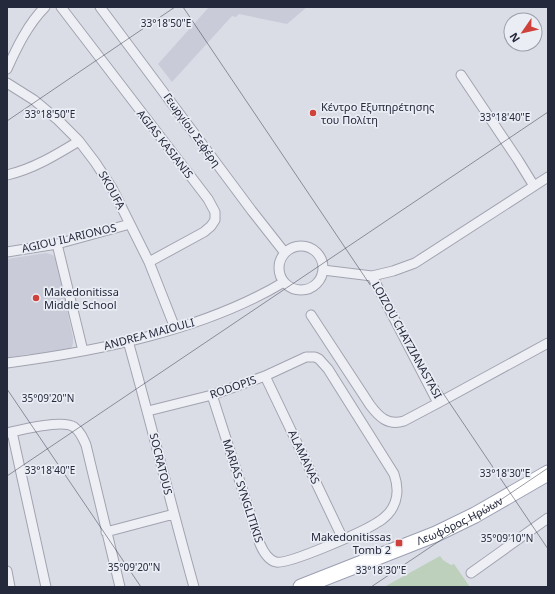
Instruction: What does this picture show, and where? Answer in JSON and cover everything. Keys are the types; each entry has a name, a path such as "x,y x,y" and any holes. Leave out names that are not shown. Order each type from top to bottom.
{"main road":[{"name":"Λεωφόρος Ηρώων","path":"301,587 436,534 475,515 548,473"}],"street":[{"path":"7,69 19,44 45,7"},
{"name":"AGIAS KASIANIS","path":"61,7 208,199 215,212 215,220 207,230 148,262"},
{"name":"Γεωργίου Σεφέρη","path":"100,7 252,211 286,253"},
{"path":"461,76 534,186"},
{"name":"SKOUFA","path":"7,83 45,108 79,141 95,162 106,179 130,224 148,262 175,328"},
{"path":"7,175 51,158 79,141"},
{"path":"323,270 372,276 393,271 415,263 548,177"},
{"name":"AGIOU ILARIONOS","path":"7,252 57,244 130,224"},
{"path":"57,244 83,351"},
{"path":"297,246 304,246 316,252 323,263 322,277 318,283 306,290 294,288 284,282 280,270 280,264 286,253 297,246"},
{"name":"LOIZOU CHATZIANASTASI","path":"372,276 438,403 548,343"},
{"name":"ANDREA MAIOULI","path":"7,363 83,351 192,324 258,297 284,282"},
{"path":"311,315 370,405 384,420 398,423 438,403"},
{"name":"SOCRATOUS","path":"128,340 194,587"},
{"name":"RODOPIS","path":"148,411 212,395 265,376 302,359 315,357"},
{"name":"MARIAS SYNGLITIKIS","path":"212,395 260,544 267,556 276,562 288,561 378,523 388,514 397,493 397,482 391,468 328,369 323,362 315,357"},
{"name":"ALAMANAS","path":"265,376 343,539"},
{"path":"46,587 10,433 58,424 68,424 74,427 79,432 86,444 120,587"},
{"path":"106,532 174,514"},
{"path":"472,573 548,518"},
{"path":"7,571 10,587"}],"shaded area":[{"path":"209,7 307,7 287,24 239,14 236,17 232,16 172,82 158,64"},
{"name":"Makedonitissa Middle School","path":"46,253 53,255 56,260 73,337 72,347 69,350 36,356 29,354 7,358 7,259"}],"green space":[{"path":"440,556 451,565 454,564 470,587 384,587"}],"place":[{"name":"Κέντρο Εξυπηρέτησης του Πολίτη","path":"313,113"},
{"name":"Makedonitissa Middle School","path":"36,298"},
{"name":"Makedonitissas Tomb 2","path":"399,543"}]}
